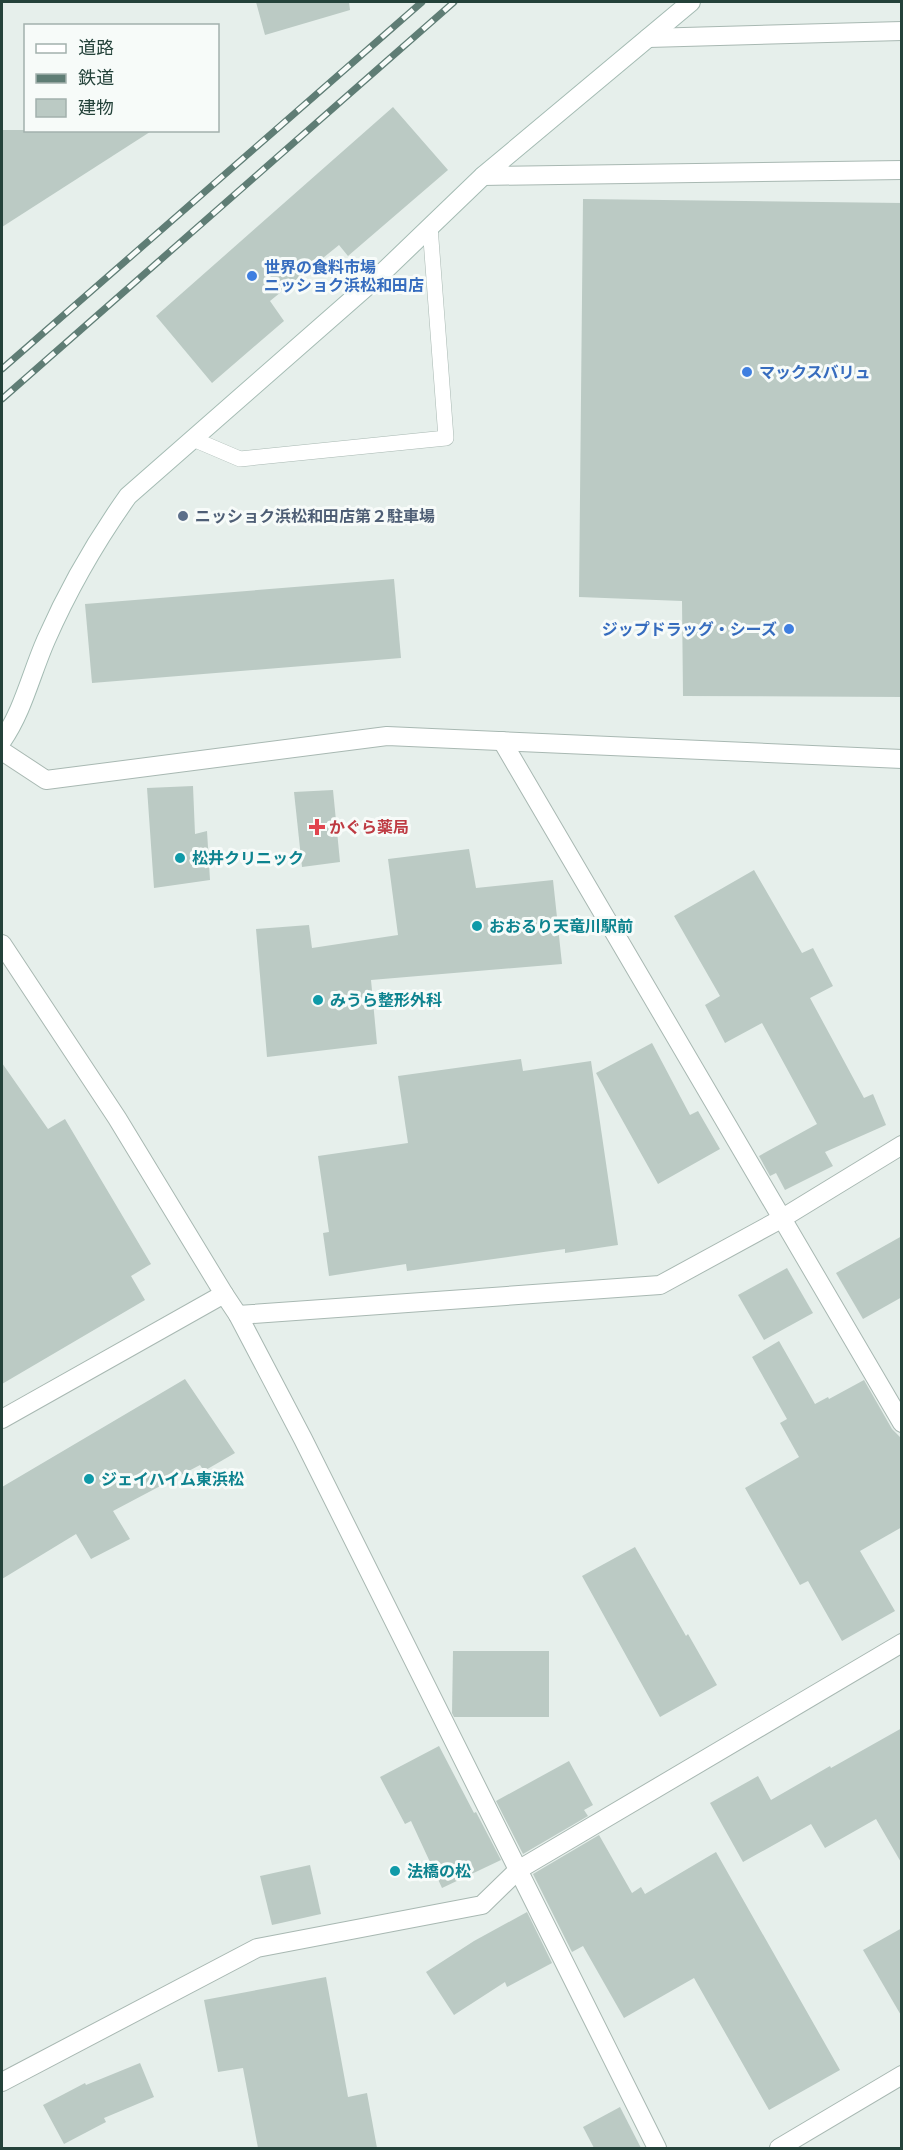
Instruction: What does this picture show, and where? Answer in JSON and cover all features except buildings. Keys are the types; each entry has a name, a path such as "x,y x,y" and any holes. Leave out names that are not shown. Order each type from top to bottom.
{"street":[{"path":"2,741 12,726 46,640 99,537 128,496 380,274 483,176 691,2"},
{"path":"648,38 902,31"},
{"path":"483,176 902,170"},
{"path":"2,751 46,780 387,736 902,759"},
{"path":"502,741 902,1423"},
{"path":"2,944 117,1118 238,1315 303,1439 657,2148"},
{"path":"238,1315 660,1286 781,1219 902,1145"},
{"path":"2,1419 224,1294"},
{"path":"2,2082 257,1948 482,1905 518,1870 902,1643"},
{"path":"779,2148 902,2075"}],"lane":[{"path":"193,439 240,459 446,438 430,226"}],"railway":[{"path":"2,369 422,2"},
{"path":"2,399 454,2"}],"place":[{"name":"世界の食料市場 ニッショク浜松和田店","path":"252,276"},
{"name":"マックスバリュ","path":"747,372"},
{"name":"ニッショク浜松和田店第２駐車場","path":"183,516"},
{"name":"ジップドラッグ・シーズ","path":"789,629"},
{"name":"かぐら薬局","path":"317,827"},
{"name":"松井クリニック","path":"180,858"},
{"name":"おおるり天竜川駅前","path":"477,926"},
{"name":"みうら整形外科","path":"318,1000"},
{"name":"ジェイハイム東浜松","path":"89,1479"},
{"name":"法橋の松","path":"395,1871"}]}
